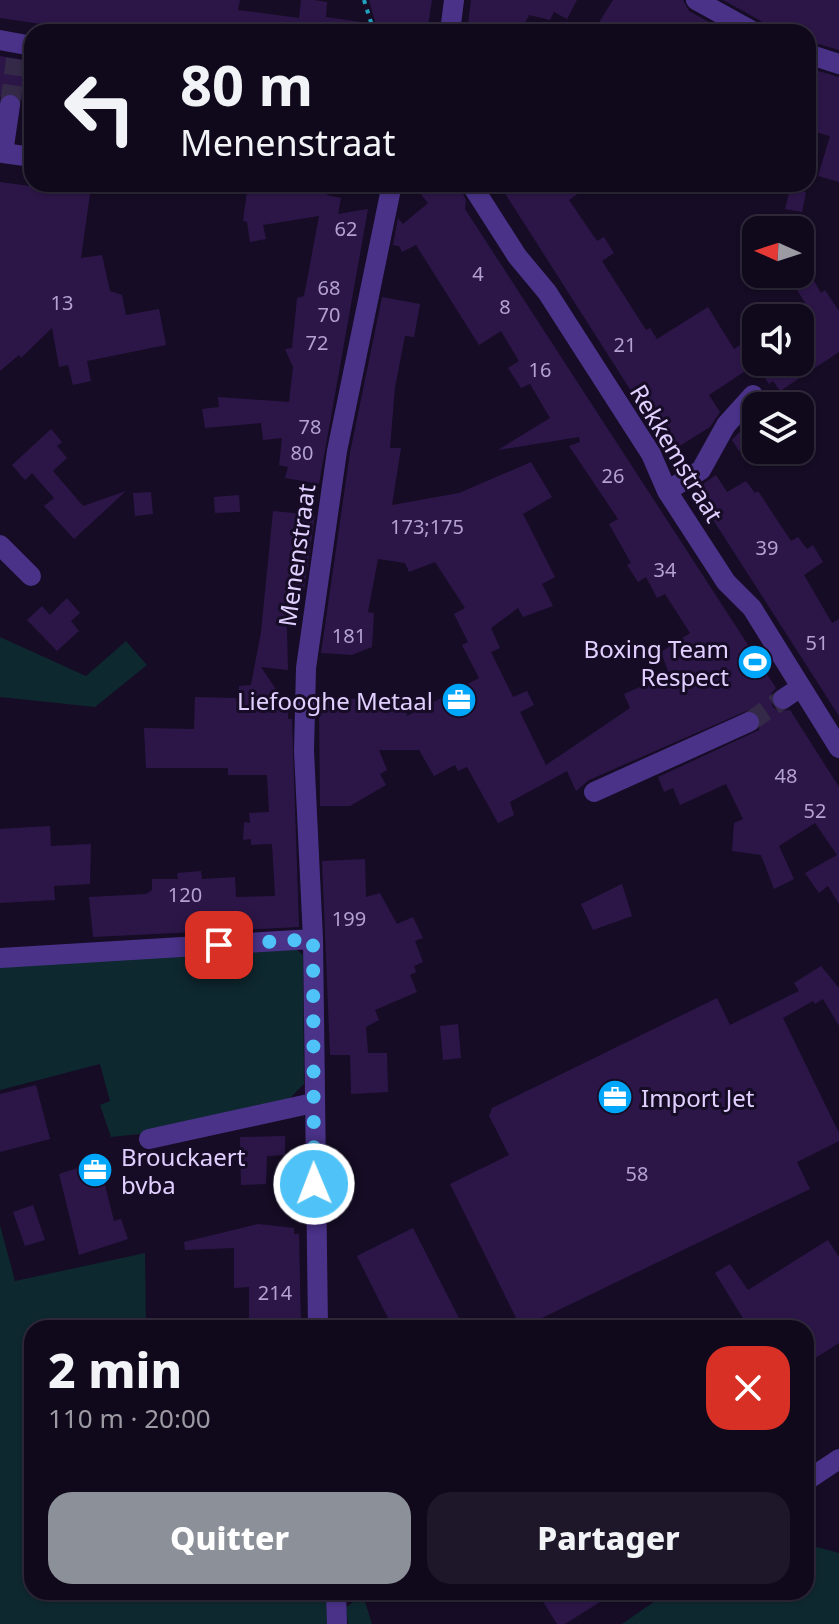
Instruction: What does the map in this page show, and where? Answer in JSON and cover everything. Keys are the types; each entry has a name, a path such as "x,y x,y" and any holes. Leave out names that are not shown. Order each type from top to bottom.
{"street":[{"path":"451,24 454,0"},
{"path":"696,0 740,24"},
{"path":"816,57 839,64"},
{"path":"10,105 3,153 24,156"},
{"name":"Menenstraat","path":"318,1320 313,939 304,751 306,668 337,451 390,192"},
{"name":"Rekkemstraat","path":"476,192 517,256 547,292 651,454 667,491 726,582 752,608 839,748"},
{"path":"667,491 701,470 726,425 742,407"},
{"path":"0,545 31,576"},
{"path":"783,699 801,687"},
{"path":"594,792 749,722"},
{"path":"0,958 313,939"},
{"path":"149,1139 313,1103"},
{"path":"814,1476 839,1459"},
{"path":"336,1600 337,1624"}],"path":[{"path":"364,0 372,24"}],"shaded area":[{"path":"0,637 86,676 126,641 147,665 95,707 0,697"},
{"path":"296,949 303,955 304,1084 288,1100 140,1134 111,1137 100,1105 110,1101 100,1064 0,1090 0,964"},
{"path":"0,1225 15,1281 145,1253 146,1320 24,1320 24,1600 327,1600 329,1624 0,1624"},
{"path":"814,1546 839,1553 839,1624 622,1624 656,1600 814,1600"},
{"path":"356,1600 365,1600 372,1624 348,1624 346,1607"}],"building":[{"path":"0,0 240,0 238,10 299,18 301,0 314,0 327,2 326,17 361,22 41,24 0,18"},
{"path":"369,0 432,0 428,24 376,24"},
{"path":"471,0 577,0 567,19 554,12 550,20 529,15 525,24 468,24"},
{"path":"613,0 683,0 689,11 713,24 598,24"},
{"path":"723,0 839,0 839,50 816,43 816,24 763,24"},
{"path":"0,56 24,60 24,107 22,100 13,92 0,97"},
{"path":"816,70 839,77 839,182 818,176 830,136 816,132"},
{"path":"0,182 24,185 24,192 90,194 81,258 102,255 110,291 122,295 126,315 159,309 166,345 87,361 91,381 73,385 68,365 59,367 52,328 21,358 19,355 0,371"},
{"path":"247,192 327,192 327,195 341,198 338,214 368,209 319,484 285,478 288,467 279,465 282,438 263,440 261,423 205,428 202,409 219,407 218,397 289,402 293,367 285,349 292,348 297,298 304,296 319,216 263,225 266,239 250,242 247,222 243,221"},
{"path":"419,192 462,192 466,200 465,209 776,688 771,694 772,706 778,711 790,710 839,787 839,904 828,886 819,893 805,873 837,855 815,823 779,846 794,879 774,889 761,855 732,851 734,823 743,819 726,784 680,805 673,788 664,792 658,777 759,730 761,717 751,709 589,780 576,791 567,771 510,802 514,815 498,823 467,767 458,771 455,765 434,776 419,750 379,750 387,770 380,774 386,785 350,806 320,806 319,700 404,697 407,716 479,678 462,645 468,642 454,614 465,608 435,562 409,572 405,563 378,559 368,612 374,613 372,647 352,655 321,653 350,453 382,297 420,304 414,337 405,336 395,387 390,448 401,448 392,505 459,493 531,462 552,497 523,514 555,577 542,584 553,606 523,617 518,608 491,628 500,648 491,652 513,697 527,691 534,705 520,712 546,765 630,708 624,694 669,674 661,652 690,633 665,594 657,598 646,577 638,582 627,565 631,563 609,524 618,519 569,446 580,442 579,437 498,450 550,418 530,384 521,388 508,368 519,361 501,331 479,345 416,245 402,252 399,246 393,245 398,218 403,224 428,203"},
{"path":"504,192 580,192 569,200 597,241 604,237 614,253 602,261 646,330 650,328 657,339 708,307 734,349 742,344 742,373 709,395 720,412 710,427 670,452"},
{"path":"789,192 806,192 802,212 785,209"},
{"path":"814,281 821,293 825,290 839,311 839,352 814,369 814,304 806,304 797,290 814,288"},
{"path":"764,376 803,376 780,391 773,381 769,384"},
{"path":"51,429 62,442 57,446 67,458 53,471 83,506 126,491 74,539 44,506 54,498 32,473 25,480 12,465"},
{"path":"742,429 742,449 739,451 732,440"},
{"path":"716,475 727,492 746,481 755,493 758,491 791,541 798,537 807,549 813,545 823,562 804,575 832,623 839,619 839,716 694,490"},
{"path":"151,492 153,514 135,516 133,493"},
{"path":"239,495 240,512 215,513 214,497"},
{"path":"273,511 315,515 304,590 286,590 288,670 261,667 277,691 282,710 288,710 288,719 292,719 299,927 93,937 89,897 146,894 152,890 152,879 178,879 177,873 201,871 202,879 235,877 236,897 275,896 272,844 251,845 251,839 243,840 244,822 250,823 249,813 269,812 267,775 228,775 228,768 146,768 144,728 194,729 195,697 238,698 239,686 251,685 261,632"},
{"path":"67,598 80,613 71,621 79,631 57,651 27,620 42,606 50,615"},
{"path":"50,826 51,846 91,844 90,884 54,886 55,900 0,903 0,829"},
{"path":"365,859 366,897 380,893 397,924 413,917 423,938 415,941 423,962 414,966 416,972 410,975 417,992 375,1010 379,1020 366,1027 368,1053 387,1053 388,1092 351,1094 350,1055 330,1055 322,861"},
{"path":"622,884 632,916 593,930 581,904"},
{"path":"821,966 839,988 839,1026 823,999 815,1004 813,1001 783,1018 839,1133 839,1141 797,1162 810,1189 538,1320 517,1320 450,1184 509,1155 489,1116 492,1108 717,998 730,1025 799,991 794,983"},
{"path":"458,1024 461,1058 443,1060 440,1026"},
{"path":"36,1085 50,1139 0,1152 0,1094"},
{"path":"285,1136 285,1155 267,1156 266,1184 241,1185 240,1137"},
{"path":"99,1161 114,1221 121,1219 128,1239 79,1255 59,1174"},
{"path":"33,1205 45,1240 25,1246 13,1212"},
{"path":"258,1224 294,1228 294,1234 299,1234 301,1320 249,1319 249,1287 234,1288 234,1248 185,1250 184,1242"},
{"path":"413,1228 460,1320 389,1320 357,1256"},
{"path":"828,1240 839,1257 839,1343 814,1359 814,1320 744,1320 715,1273 730,1264 748,1290"},
{"path":"542,1600 603,1600 565,1624 557,1624"}],"tunnel":[{"path":"10,105 16,59"},
{"path":"749,722 783,699"}],"place":[{"name":"Boxing Team Respect","path":"755,662"},
{"name":"Liefooghe Metaal","path":"459,700"},
{"name":"Import Jet","path":"615,1097"},
{"name":"Brouckaert bvba","path":"95,1170"}],"route":[{"path":"219,945 313,939 314,1184"}]}
